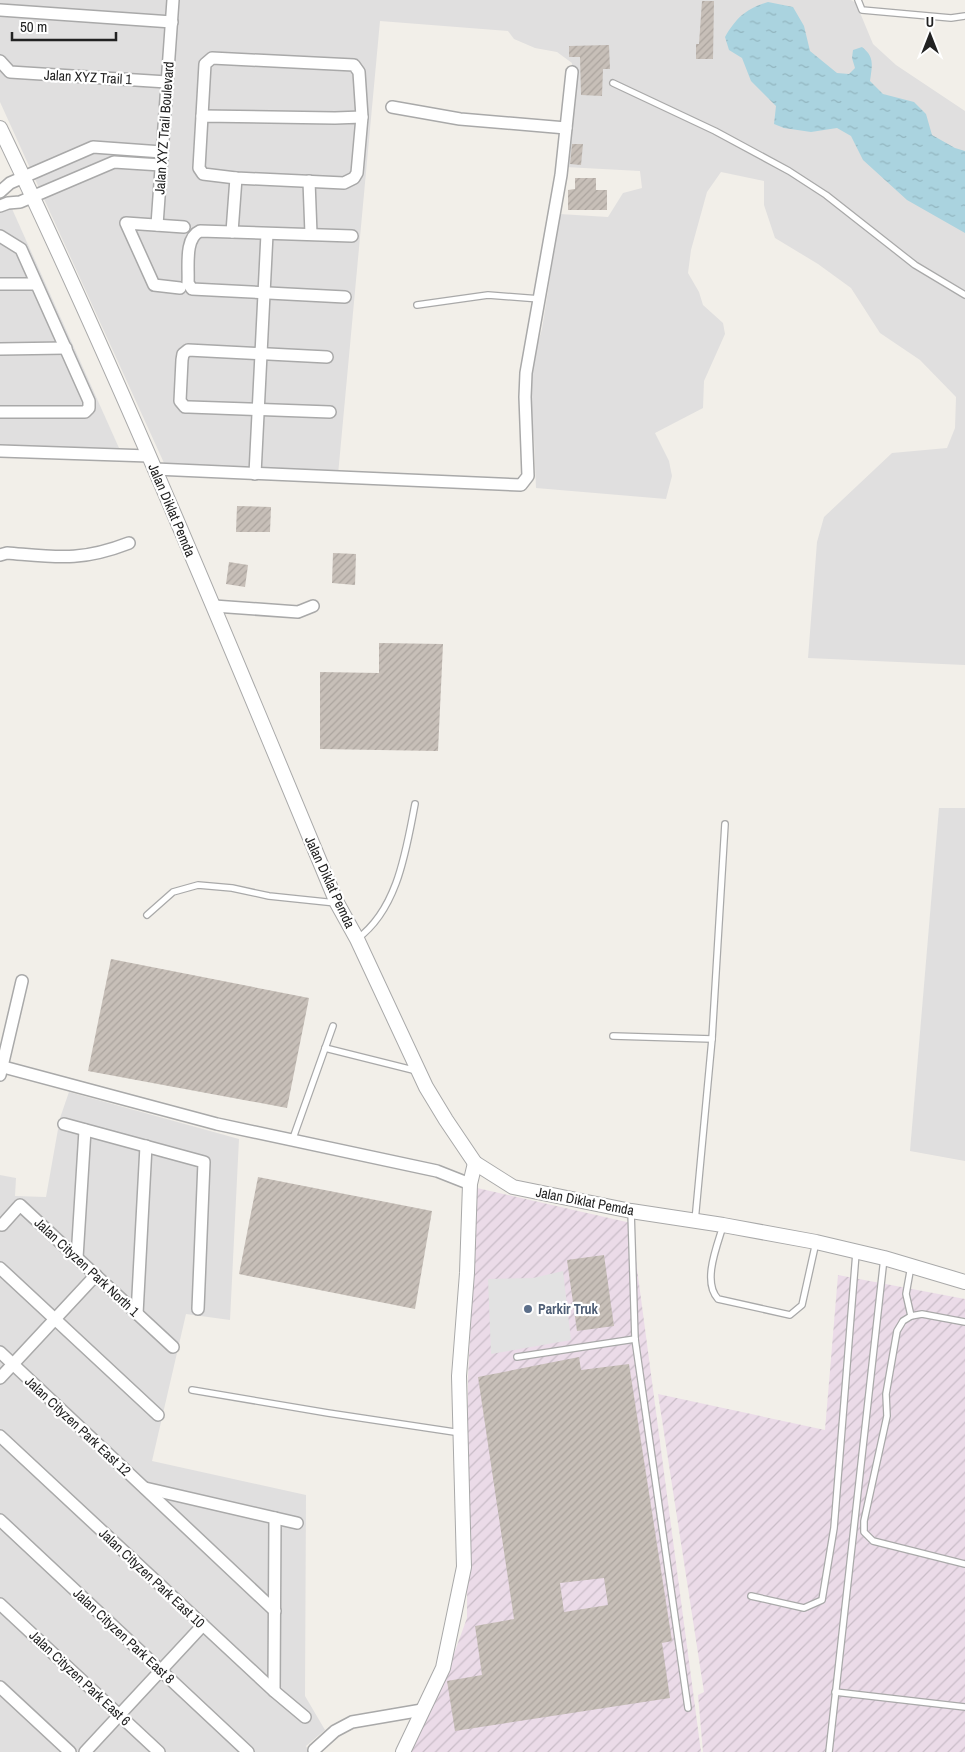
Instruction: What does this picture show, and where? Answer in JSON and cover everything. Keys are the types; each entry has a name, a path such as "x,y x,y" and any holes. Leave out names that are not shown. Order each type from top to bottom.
{"street":[{"name":"Jalan XYZ Trail Boulevard","path":"157,225 173,0"},
{"path":"0,10 172,22"},
{"path":"212,58 354,65 359,72 362,117 357,173 354,178 344,183 207,175 200,172 202,116 205,64 212,58"},
{"name":"Jalan XYZ Trail 1","path":"0,61 10,72 167,82"},
{"path":"155,469 254,470 521,485 525,483 528,476 525,405 526,373 561,175 572,72"},
{"path":"392,107 460,119 566,128"},
{"path":"202,116 362,117"},
{"name":"Jalan Diklat Pemda","path":"0,128 34,196 155,469 337,903 357,939 419,1072 446,1120 475,1163 513,1187 631,1211 816,1242 884,1258 965,1282"},
{"path":"0,192 10,183 93,147 162,152"},
{"path":"0,206 34,196 114,162 161,165"},
{"path":"232,232 236,178"},
{"path":"309,181 311,234"},
{"path":"180,288 154,285 126,223 184,227"},
{"path":"344,297 264,291 195,289 189,286 191,237 200,231 352,236"},
{"path":"254,470 262,354 267,234"},
{"path":"0,236 21,249 89,401 89,408 85,412 0,412"},
{"path":"0,284 36,284"},
{"path":"0,348 66,348"},
{"path":"327,357 188,350 183,354 182,360 180,401 185,407 330,412"},
{"path":"0,451 149,456"},
{"path":"0,555 7,553 63,559 101,552 129,543"},
{"path":"214,606 298,612 313,606"},
{"path":"22,981 1,1069 217,1124 437,1171 470,1184"},
{"path":"64,1124 204,1162 198,1309"},
{"path":"77,1258 85,1130"},
{"path":"137,1314 146,1146"},
{"path":"403,1752 443,1668 464,1568 459,1376 467,1273 470,1184 475,1163"},
{"name":"Jalan Cityzen Park North 1","path":"2,1224 20,1206 173,1347"},
{"path":"0,1268 158,1415"},
{"path":"0,1378 96,1275"},
{"name":"Jalan Cityzen Park East 12","path":"0,1352 275,1611"},
{"name":"Jalan Cityzen Park East 10","path":"0,1436 274,1691 305,1717"},
{"path":"144,1488 297,1523"},
{"path":"274,1691 275,1518"},
{"name":"Jalan Cityzen Park East 8","path":"0,1520 248,1752"},
{"name":"Jalan Cityzen Park East 6","path":"0,1604 159,1752"},
{"path":"85,1752 203,1625"},
{"path":"0,1687 70,1752"},
{"path":"314,1750 335,1731 352,1722 422,1710"}],"lane":[{"path":"858,0 862,10 950,18 965,16"},
{"path":"613,82 714,131 789,171 826,195 915,265 965,295"},
{"path":"417,305 488,295 540,299"},
{"path":"357,939 369,930 386,905 395,885 406,850 415,804"},
{"path":"696,1221 712,1039 725,824"},
{"path":"147,915 173,892 198,885 232,888 269,896 337,903"},
{"path":"292,1141 333,1026"},
{"path":"613,1036 712,1039"},
{"path":"325,1048 419,1072"},
{"path":"631,1211 635,1339 688,1708"},
{"path":"723,1225 715,1253 711,1287 713,1293 718,1299 790,1315 802,1305 816,1242"},
{"path":"750,1596 804,1608 822,1600 834,1528 856,1251"},
{"path":"829,1752 884,1258"},
{"path":"911,1266 906,1294 911,1316"},
{"path":"965,1322 922,1314 911,1316 903,1321 897,1331 886,1394 886,1416 864,1521 864,1532 874,1541 965,1564"},
{"path":"517,1357 635,1339"},
{"path":"192,1390 461,1433"},
{"path":"835,1692 965,1707"}],"shaded area":[{"path":"0,0 851,0 856,3 873,44 896,65 965,111 965,665 808,658 817,542 824,517 892,453 947,448 955,428 956,397 920,360 880,333 851,288 818,264 775,238 764,205 764,181 721,172 707,192 691,250 688,273 699,292 703,305 723,323 725,334 704,381 703,408 655,433 669,461 672,476 666,499 536,488 534,439 527,379 542,329 560,214 608,217 623,193 642,188 640,171 565,167 572,63 557,52 535,48 514,39 508,31 380,21 338,475 173,466 164,463 0,102"},
{"path":"0,182 119,448 0,446"},
{"path":"939,808 965,808 965,1161 910,1151"},
{"path":"69,1092 239,1139 230,1320 186,1314 152,1461 306,1495 305,1696 325,1730 306,1746 309,1752 0,1752 0,1175 16,1178 15,1196 46,1197 60,1118"},
{"path":"477,1188 631,1223 701,1752 411,1752 418,1728 444,1681 467,1618 468,1377"},
{"name":"Parkir Truk","path":"563,1271 571,1340 491,1354 488,1279 533,1278"},
{"path":"838,1275 965,1299 965,1752 703,1752 698,1695 704,1692 658,1394 825,1430"}],"water":[{"path":"768,2 793,7 804,26 810,51 837,73 849,74 855,68 852,58 853,50 862,47 871,58 870,81 883,94 914,102 926,114 932,135 955,148 965,151 965,233 907,200 863,160 851,136 837,128 811,132 784,128 774,124 776,106 751,81 742,58 729,50 725,37 743,15"}],"building":[{"path":"702,1 714,1 713,59 696,59 696,44 699,44"},
{"path":"609,45 610,69 603,69 602,96 581,95 580,57 569,57 569,46"},
{"path":"572,144 583,144 581,165 570,164"},
{"path":"575,178 596,178 596,190 607,190 607,210 568,210 568,190 575,189"},
{"path":"237,506 271,507 270,532 236,532"},
{"path":"333,553 356,554 355,585 332,583"},
{"path":"229,562 248,565 245,587 226,584"},
{"path":"379,643 443,644 438,751 320,749 320,672 379,673"},
{"path":"111,959 309,998 287,1108 88,1071"},
{"path":"258,1177 432,1211 415,1309 239,1274"},
{"path":"604,1255 614,1326 577,1331 567,1260"},
{"path":"579,1357 581,1370 629,1364 672,1641 662,1643 670,1698 455,1731 447,1681 482,1675 475,1626 514,1619 478,1377","holes":["604,1578 608,1605 564,1612 560,1583"]}],"place":[{"name":"Parkir Truk","path":"528,1309"}]}
